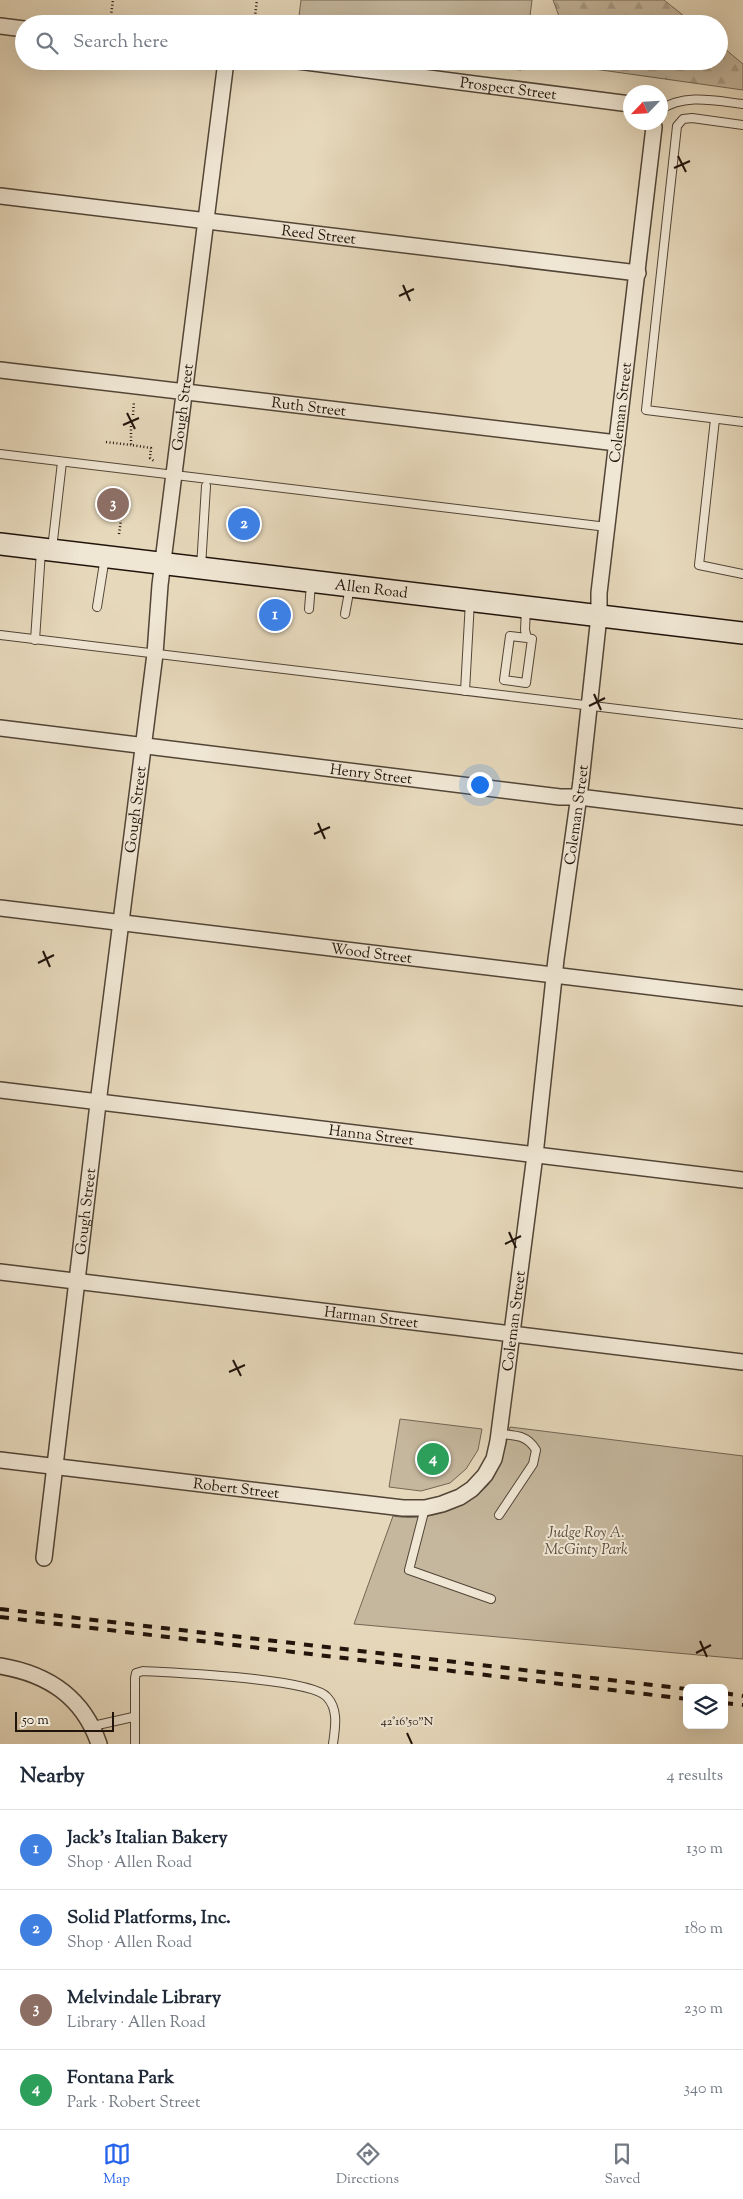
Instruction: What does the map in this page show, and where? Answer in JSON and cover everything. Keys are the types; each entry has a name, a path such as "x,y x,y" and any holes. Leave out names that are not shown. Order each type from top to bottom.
{"main road":[{"name":"Allen Road","path":"0,544 743,633"}],"street":[{"path":"0,26 15,28"},
{"name":"Gough Street","path":"44,1558 154,654 163,564 225,70"},
{"name":"Prospect Street","path":"367,70 623,103"},
{"name":"Coleman Street","path":"468,1491 484,1475 494,1459 513,1334 555,975 579,797 607,527 653,130"},
{"name":"Reed Street","path":"0,196 638,273"},
{"name":"Ruth Street","path":"0,370 618,443"},
{"name":"Henry Street","path":"0,728 551,796 579,797 743,816"},
{"name":"Wood Street","path":"0,908 743,998"},
{"name":"Hanna Street","path":"0,1090 743,1180"},
{"name":"Harman Street","path":"0,1272 743,1362"},
{"name":"Robert Street","path":"0,1460 395,1507 425,1508 442,1504 468,1491"},
{"path":"0,1666 28,1673 52,1684 77,1703 94,1726 100,1744"}],"lane":[{"path":"668,106 679,101 699,99 743,104"},
{"path":"743,125 692,118 683,119 677,126 646,410 743,422"},
{"path":"715,419 699,565 743,574"},
{"path":"0,454 607,527"},
{"path":"35,640 47,550 62,462"},
{"path":"201,569 206,486"},
{"path":"97,607 105,557"},
{"path":"308,609 311,582"},
{"path":"346,614 350,586"},
{"path":"465,691 470,601"},
{"path":"526,608 525,630 527,638"},
{"path":"0,635 743,724"},
{"path":"510,636 527,638 532,639 526,683 504,680 510,636"},
{"path":"498,1515 533,1464 536,1450 530,1441 522,1436 499,1434"},
{"path":"425,1508 409,1570 491,1599"},
{"path":"135,1744 133,1718 134,1678 138,1672 246,1678 315,1688 331,1702 335,1712 333,1744"},
{"path":"94,1726 133,1718"}],"path":[{"path":"111,15 113,0"},
{"path":"255,15 257,0"},
{"path":"133,415 134,402"},
{"path":"131,426 131,445"},
{"path":"106,442 151,448 150,458 159,465"},
{"path":"119,534 121,520"}],"green space":[{"path":"301,0 532,0 530,15 299,15"},
{"path":"553,0 664,0 683,15 559,15"},
{"path":"728,52 743,64 743,90 601,70 728,70"},
{"path":"400,1419 482,1429 478,1450 466,1469 450,1483 421,1491 389,1487"},
{"name":"Judge Roy A. McGinty Park","path":"510,1427 743,1456 743,1659 354,1624 393,1516 418,1517 444,1512 479,1494 488,1485 496,1472 502,1458"}],"railway":[{"path":"0,1609 683,1689"},
{"path":"0,1617 683,1699"},
{"path":"728,1694 743,1696"},
{"path":"728,1703 743,1705"}],"place":[{"name":"Melvindale Library","path":"113,504"},
{"name":"Solid Platforms, Inc.","path":"244,524"},
{"name":"Jack's Italian Bakery","path":"275,615"},
{"name":"Fontana Park","path":"433,1459"}]}
